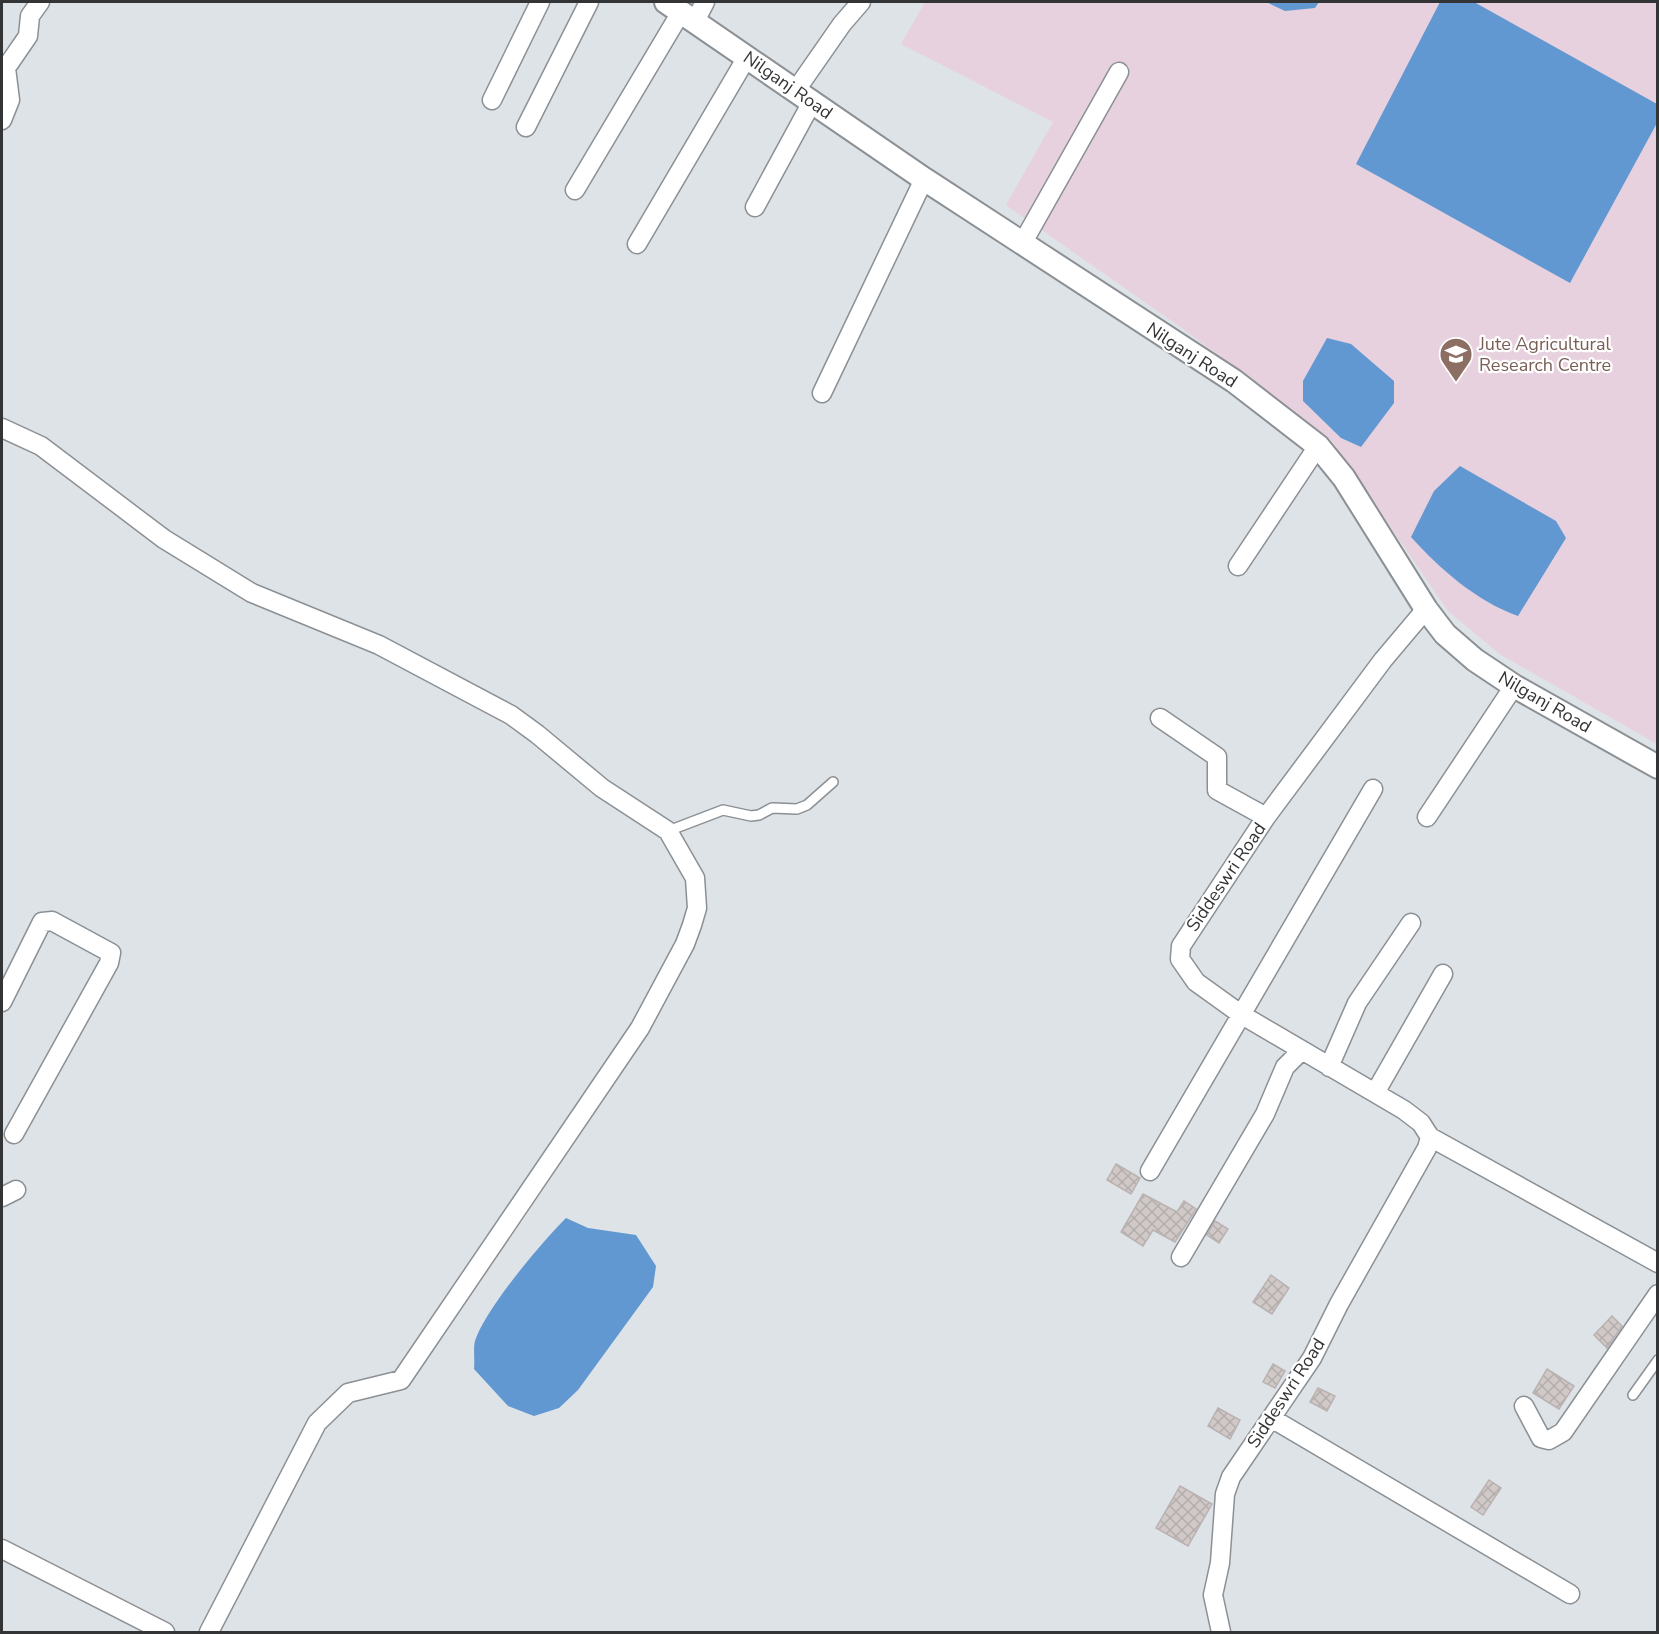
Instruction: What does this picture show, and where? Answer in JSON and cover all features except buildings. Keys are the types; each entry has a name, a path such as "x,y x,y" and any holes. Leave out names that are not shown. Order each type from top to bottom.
{"street":[{"path":"2,120 10,100 6,68 28,36 30,16 40,2"},
{"path":"492,100 540,2"},
{"path":"526,127 590,2"},
{"path":"755,207 804,96 842,24 861,2"},
{"path":"575,190 687,9"},
{"name":"Nilganj Road","path":"687,9 747,57 924,179 1234,381 1318,446 1344,478 1426,609 1453,641 1475,660 1514,686 1658,767"},
{"path":"637,244 747,57"},
{"path":"1022,244 1119,72"},
{"path":"822,393 924,179"},
{"path":"2,428 41,446 164,539 252,593 379,645 503,711 537,734 602,788 668,831 695,878 697,908 685,944 640,1028 401,1380 348,1394 317,1423 209,1632"},
{"path":"1238,566 1318,446"},
{"name":"Siddeswri Road","path":"1426,609 1383,660 1266,817 1181,946 1180,959 1186,972 1196,982 1242,1015 1413,1116 1427,1130 1430,1137 1658,1263"},
{"path":"1427,817 1514,686"},
{"path":"1160,718 1217,757 1217,790 1266,817"},
{"path":"1150,1171 1373,789"},
{"path":"2,1002 42,922 52,921 111,953 109,963 14,1134"},
{"path":"1329,1067 1357,1003 1411,923"},
{"path":"1375,1093 1443,974"},
{"path":"1180,1257 1265,1114 1285,1067 1302,1050"},
{"name":"Siddeswri Road","path":"1221,1632 1213,1595 1220,1563 1225,1494 1232,1477 1312,1358 1339,1304 1427,1148 1430,1137"},
{"path":"1524,1406 1540,1438 1549,1440 1563,1432 1658,1294"},
{"path":"1272,1418 1570,1594"},
{"path":"2,1549 165,1632"}],"lane":[{"path":"668,831 723,810 755,816 772,808 797,809 807,805 833,782"},
{"path":"1633,1395 1658,1360"}],"shaded area":[{"name":"Jute Agricultural Research Centre","path":"925,2 1657,2 1657,744 1501,655 1448,611 1331,440 1179,326 1006,205 1053,122 901,44"}],"water":[{"path":"1266,2 1319,2 1315,8 1285,11"},
{"path":"1440,2 1474,2 1657,104 1657,123 1570,283 1356,164"},
{"path":"1327,338 1351,344 1394,381 1394,403 1361,447 1341,438 1303,401 1303,381"},
{"path":"1460,466 1556,521 1566,538 1518,616 1473,593 1434,561 1411,537 1434,491"},
{"path":"566,1218 588,1228 636,1235 656,1266 653,1287 578,1390 559,1408 534,1416 508,1406 474,1369 474,1344 481,1327 502,1294 529,1259"}],"place":[{"name":"Jute Agricultural Research Centre","path":"1456,383"}]}
